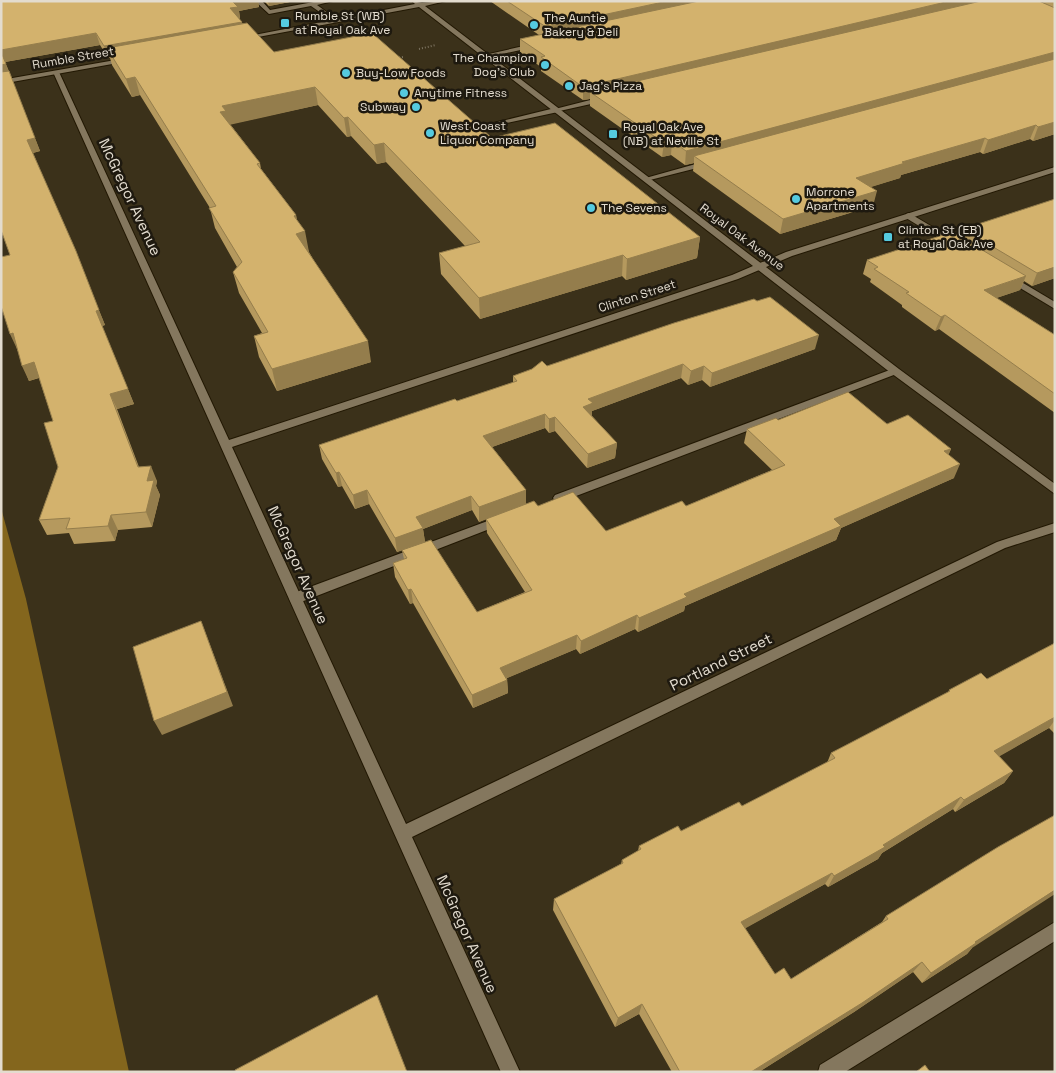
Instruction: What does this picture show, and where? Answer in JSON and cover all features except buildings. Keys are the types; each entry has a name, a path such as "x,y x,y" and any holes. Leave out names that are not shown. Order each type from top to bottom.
{"street":[{"path":"258,1 269,12 330,1"},
{"path":"230,40 336,21 418,3 443,1"},
{"name":"Royal Oak Avenue","path":"418,3 483,56 1055,490"},
{"path":"312,4 336,21"},
{"path":"483,56 546,43"},
{"name":"Rumble Street","path":"1,82 139,57"},
{"name":"McGregor Avenue","path":"56,72 404,833 511,1072"},
{"path":"493,124 618,95"},
{"path":"646,179 718,160"},
{"name":"Clinton Street","path":"226,445 735,277 789,254 1055,169"},
{"path":"909,216 964,250"},
{"path":"997,270 1055,306"},
{"path":"547,503 896,371"},
{"path":"296,598 509,517"},
{"name":"Portland Street","path":"404,833 1001,546 1055,527"},
{"path":"827,1072 1055,931"}],"path":[{"path":"419,48 436,45"},
{"path":"395,58 403,56"}],"shaded area":[{"path":"1,508 26,599 129,1072 1,1072"}],"place":[{"name":"Rumble St (WB) at Royal Oak Ave","path":"285,23"},
{"name":"The Auntie Bakery & Deli","path":"534,25"},
{"name":"The Champion Dog's Club","path":"545,65"},
{"name":"Buy-Low Foods","path":"346,73"},
{"name":"Jag's Pizza","path":"569,86"},
{"name":"Anytime Fitness","path":"404,93"},
{"name":"Subway","path":"416,107"},
{"name":"West Coast Liquor Company","path":"430,133"},
{"name":"Royal Oak Ave (NB) at Neville St","path":"613,134"},
{"name":"Morrone Apartments","path":"796,199"},
{"name":"The Sevens","path":"591,208"},
{"name":"Clinton St (EB) at Royal Oak Ave","path":"888,237"}]}
